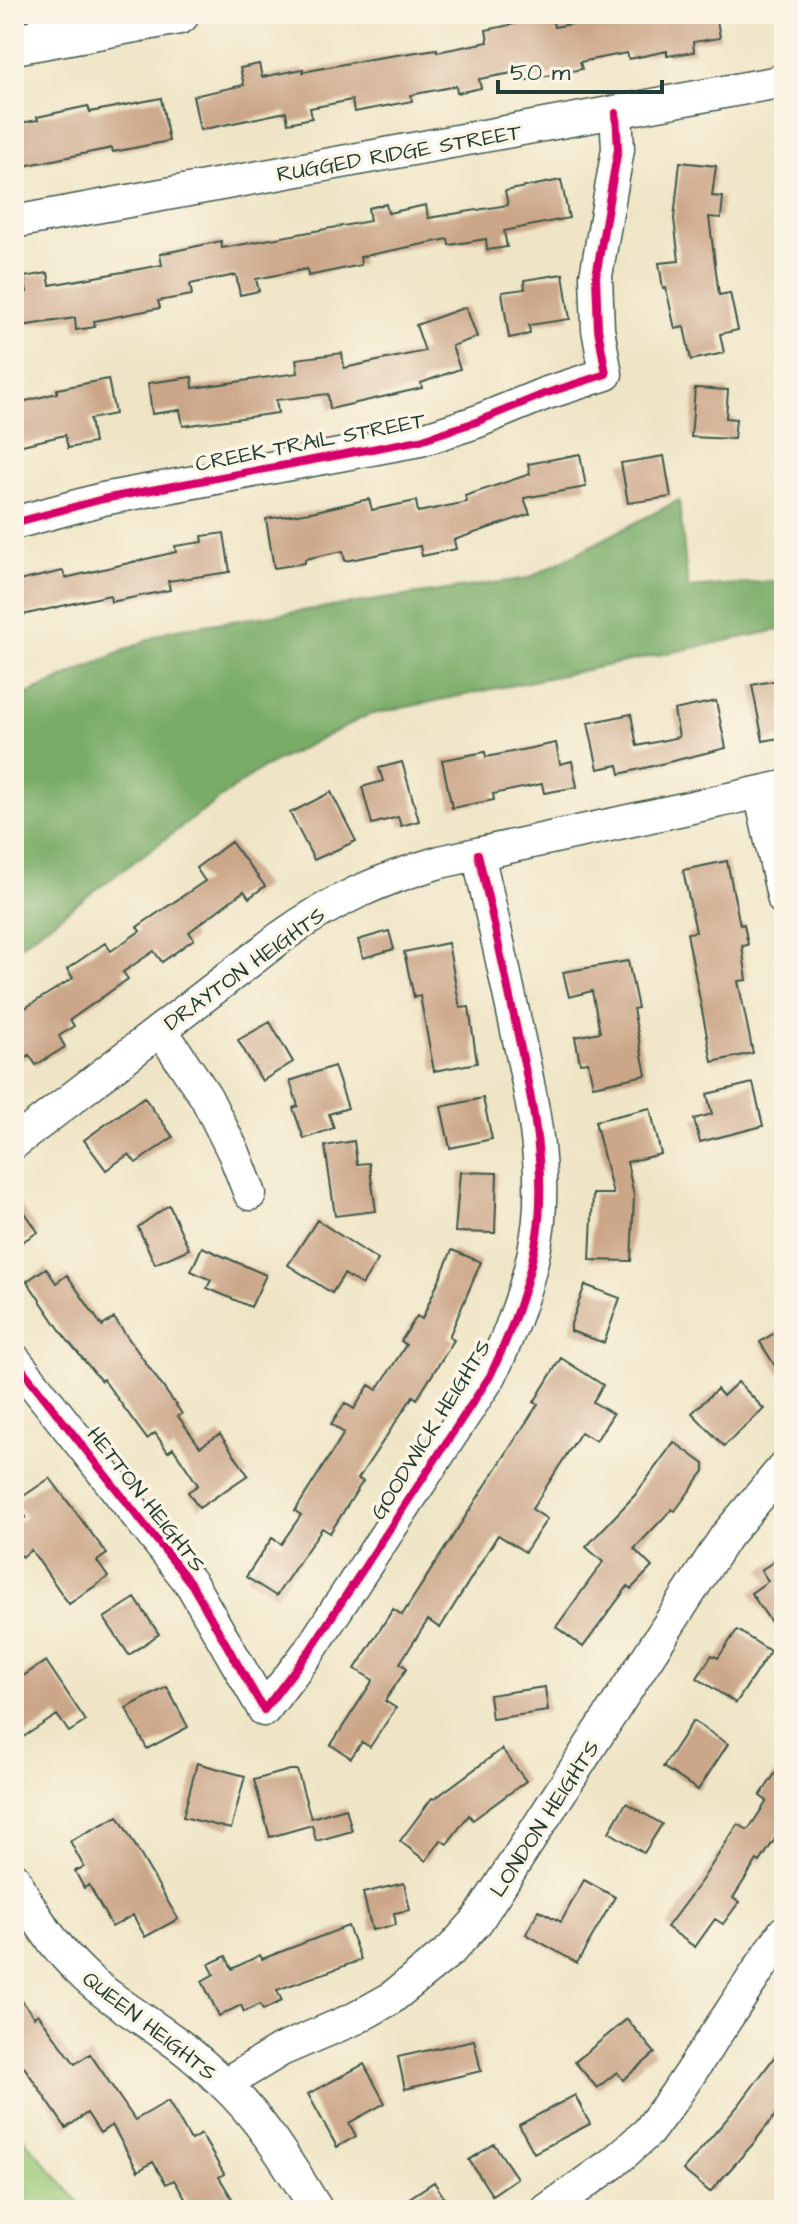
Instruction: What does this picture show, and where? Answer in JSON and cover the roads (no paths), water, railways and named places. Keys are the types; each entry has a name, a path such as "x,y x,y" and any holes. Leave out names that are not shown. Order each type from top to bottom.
{"main road":[{"path":"35,32 179,14"}],"street":[{"name":"RUGGED RIDGE STREET","path":"14,222 784,81"},
{"name":"CREEK TRAIL STREET","path":"14,523 103,499 420,440 606,374 598,329 596,276 618,149 616,113"},
{"name":"DRAYTON HEIGHTS","path":"14,1143 281,937 327,906 390,876 772,789"},
{"path":"772,789 784,900"},
{"name":"GOODWICK HEIGHTS","path":"264,1710 310,1650 490,1376 522,1302 539,1220 538,1137 478,854"},
{"path":"161,1030 206,1097 250,1194"},
{"name":"HETTON HEIGHTS","path":"14,1359 192,1585 264,1710"},
{"name":"LONDON HEIGHTS","path":"225,2084 281,2050 356,2018 390,1999 451,1950 477,1921 726,1536 784,1467"},
{"name":"QUEEN HEIGHTS","path":"14,1878 42,1926 86,1977 176,2043 225,2084 282,2154 317,2210"},
{"path":"547,2210 613,2163 648,2132 784,1932"}]}
